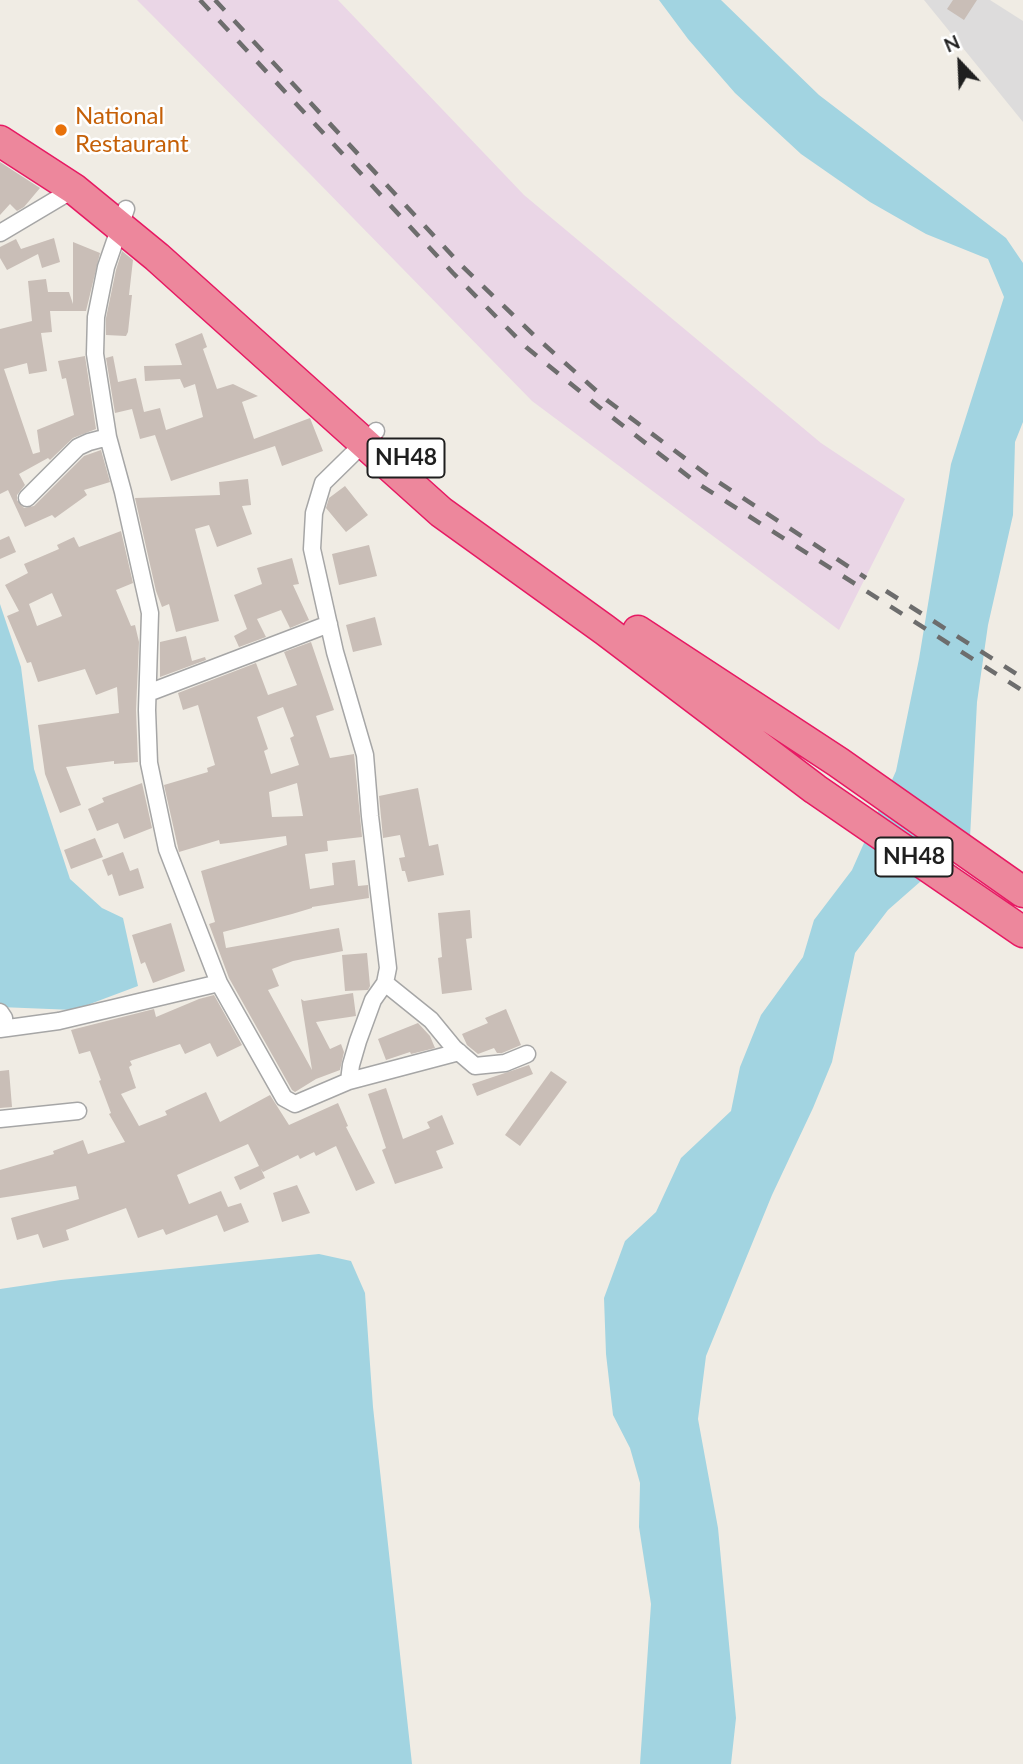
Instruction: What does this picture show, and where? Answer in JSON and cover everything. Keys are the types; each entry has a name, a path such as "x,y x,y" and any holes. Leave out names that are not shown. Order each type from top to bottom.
{"highway":[{"name":"NH48","path":"0,119 102,189 123,218 194,289 369,437 522,551 726,690 838,762 1023,892"},
{"name":"NH48","path":"0,141 123,218"},
{"name":"NH48","path":"369,437 441,512 616,638 815,789 1018,929"}],"street":[{"path":"0,233 74,189"},
{"path":"123,218 106,267 96,317 95,354 108,437 150,613 149,763 167,849 219,983 284,1098 295,1104 349,1081 459,1052"},
{"path":"26,498 78,447 108,437"},
{"path":"349,1081 358,1041 373,1000 385,983 388,968 365,755 329,624 312,549 314,513 323,484 369,437"},
{"path":"148,693 329,624"},
{"path":"0,1012 4,1018 3,1028 59,1021 219,983"},
{"path":"385,983 431,1020 475,1066 505,1063 527,1054"},
{"path":"0,1119 78,1111"}],"shaded area":[{"path":"137,0 338,0 524,195 821,443 905,499 839,630 532,401"},
{"path":"924,0 990,0 1023,21 1023,122"}],"water":[{"path":"659,0 721,0 819,95 1006,238 1023,263 1023,422 1015,442 1013,515 988,625 977,702 970,838 888,910 855,953 832,1062 772,1195 706,1356 698,1419 718,1528 736,1718 731,1764 640,1764 651,1604 639,1527 640,1483 630,1448 613,1415 606,1354 604,1298 625,1241 656,1212 681,1158 731,1111 740,1067 761,1015 803,957 814,920 852,870 896,771 919,659 951,464 1004,297 988,259 926,234 870,202 801,154 735,93 688,39"},
{"path":"0,604 21,667 34,769 70,879 102,908 123,918 138,986 74,1010 0,1007"},
{"path":"319,1254 351,1261 365,1293 373,1407 412,1764 0,1764 0,1289 61,1280"}],"building":[{"path":"953,0 977,0 964,20 947,9"},
{"path":"0,162 40,188 24,207 17,211 10,204 0,215"},
{"path":"54,238 60,262 42,268 38,254 7,270 0,258 0,247 16,239 21,249"},
{"path":"73,242 100,253 86,311 50,311 52,332 41,333 47,371 29,374 27,363 4,369 33,454 40,452 37,430 74,415 66,378 62,379 58,361 85,356 96,429 73,438 50,460 48,458 19,474 25,485 17,495 17,500 24,508 34,506 84,456 101,450 110,482 84,490 87,495 55,518 52,515 25,527 8,490 0,494 0,329 32,321 28,281 46,279 48,292 69,292 73,304"},
{"path":"122,251 133,260 128,332 126,336 106,335 106,318"},
{"path":"202,333 207,347 203,349 217,389 233,384 258,396 242,402 254,439 310,418 323,451 282,466 275,446 171,481 155,435 140,439 132,409 115,413 106,358 113,356 118,382 136,378 144,412 160,408 166,430 203,417 195,384 184,388 180,379 145,381 144,366 182,365 175,344"},
{"path":"248,479 251,505 242,506 252,534 217,547 209,525 195,529 219,621 176,632 169,604 162,607 156,591 135,498 220,495 219,482"},
{"path":"345,486 368,515 346,532 326,508 329,498"},
{"path":"121,531 133,583 116,590 131,626 135,625 139,642 136,710 138,762 114,764 114,761 66,767 81,805 60,813 45,774 38,725 119,713 117,687 96,695 85,669 38,682 31,662 27,663 7,616 19,611 5,585 28,573 24,564 59,549 57,545 74,537 79,547","holes":["52,593 62,616 37,626 29,604"]},
{"path":"9,536 16,552 0,559 0,540"},
{"path":"369,545 377,576 339,585 332,554"},
{"path":"292,558 299,584 293,585 309,620 290,628 281,610 257,619 266,637 239,647 234,636 247,629 234,595 262,584 257,568"},
{"path":"375,617 382,645 353,652 346,625"},
{"path":"186,636 192,661 205,657 206,660 160,677 160,642"},
{"path":"311,642 334,710 316,716 330,758 354,754 362,837 327,841 328,851 305,854 310,889 334,885 332,863 355,860 358,886 368,885 369,898 312,907 223,932 226,948 339,928 343,951 293,961 272,969 279,986 268,990 312,1070 301,999 304,1001 353,993 356,1016 316,1022 330,1049 341,1044 344,1052 340,1070 316,1079 295,1092 229,978 209,924 215,922 201,871 287,845 286,836 220,844 219,840 179,852 164,785 208,772 207,768 215,765 198,705 183,710 178,693 256,663 268,695 297,685 284,652","holes":["283,707 294,736 290,738 299,765 271,774 264,751 268,749 257,717","297,783 303,816 272,817 269,792"]},
{"path":"142,783 152,828 124,839 118,823 97,831 88,809 104,802 102,798"},
{"path":"418,788 429,846 438,844 444,875 408,882 399,858 405,857 400,835 383,838 379,796"},
{"path":"95,838 103,857 71,869 64,850"},
{"path":"123,852 130,871 138,868 144,888 119,896 112,874 108,876 102,860"},
{"path":"470,910 472,938 466,939 472,990 442,994 438,958 442,957 438,913"},
{"path":"171,923 185,971 153,983 145,962 141,964 132,935"},
{"path":"367,953 370,986 368,990 345,991 342,955"},
{"path":"214,995 242,1045 217,1057 210,1043 185,1054 180,1044 130,1061 132,1065 129,1067 136,1088 121,1094 139,1126 167,1115 165,1111 206,1092 220,1122 270,1095 289,1125 338,1103 348,1126 346,1127 375,1183 356,1191 336,1146 316,1156 314,1152 300,1159 298,1155 263,1172 261,1169 265,1178 240,1190 234,1177 259,1166 248,1144 177,1175 189,1204 221,1191 228,1207 241,1203 249,1222 224,1232 217,1215 166,1235 163,1229 138,1238 126,1208 66,1230 69,1240 43,1248 38,1234 17,1240 11,1218 79,1199 76,1186 0,1198 0,1170 54,1154 53,1151 83,1140 88,1154 125,1142 109,1114 111,1113 90,1051 79,1054 71,1030 154,1009 156,1017"},
{"path":"506,1009 521,1045 502,1053 497,1053 494,1048 478,1054 467,1045 462,1034 488,1023 485,1018"},
{"path":"418,1023 430,1036 435,1048 386,1060 378,1039"},
{"path":"529,1065 533,1074 477,1096 472,1084"},
{"path":"9,1070 12,1107 0,1108 0,1071"},
{"path":"551,1071 567,1082 520,1146 505,1135"},
{"path":"386,1088 403,1139 430,1128 427,1122 442,1115 454,1144 436,1151 443,1168 395,1184 382,1150 386,1148 368,1094"},
{"path":"297,1185 310,1213 282,1222 273,1193"}],"railway":[{"path":"200,0 453,273 526,347 697,483 1023,691"},
{"path":"215,0 462,266 538,339 608,401 706,474 866,578"},
{"path":"886,591 1023,678"}],"place":[{"name":"National Restaurant","path":"61,130"}]}
